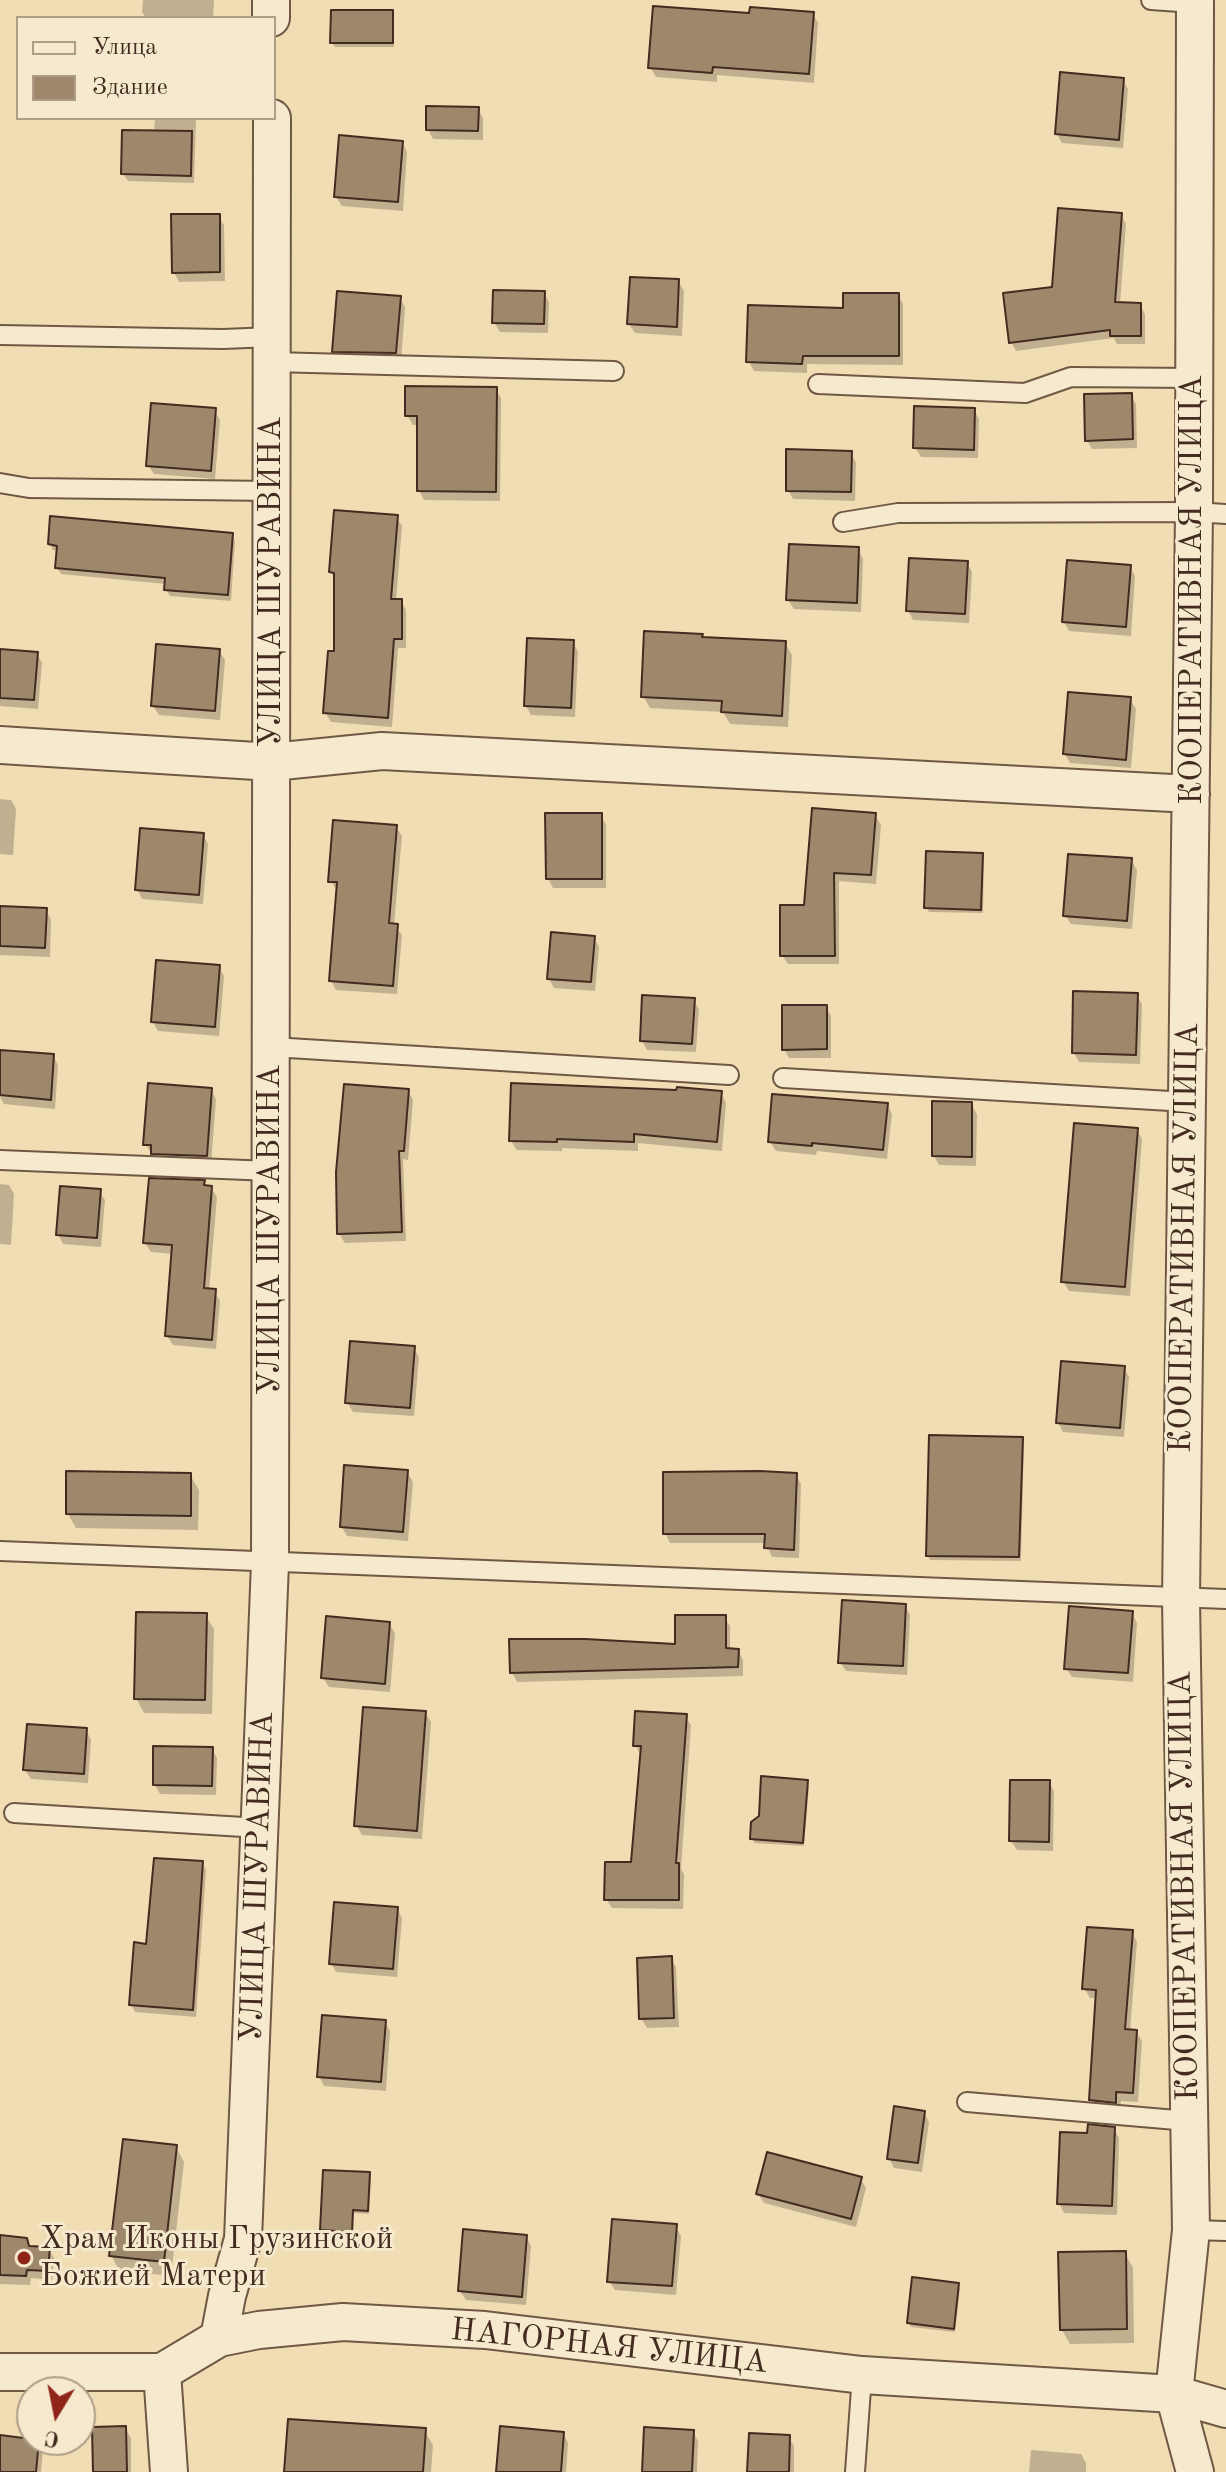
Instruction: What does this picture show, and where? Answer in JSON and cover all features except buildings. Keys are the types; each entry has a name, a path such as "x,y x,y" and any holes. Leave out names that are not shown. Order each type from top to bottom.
{"street":[{"name":"КООПЕРАТИВНАЯ УЛИЦА","path":"1194,1 1194,378 1210,513 1191,794 1181,1599 1191,2230 1174,2394 1195,2472"},
{"name":"УЛИЦА ШУРАВИНА","path":"219,2338 243,2239 270,1563 272,120"},
{"path":"0,745 272,762 382,751 1191,794"},
{"name":"НАГОРНАЯ УЛИЦА","path":"162,2372 219,2338 259,2330 343,2322 469,2329 862,2375 1174,2394 1226,2409"},
{"path":"0,2372 162,2372 169,2472"}],"lane":[{"path":"1151,0 1194,1"},
{"path":"0,335 223,339 272,350 614,371"},
{"path":"818,384 1025,393 1071,377 1194,378"},
{"path":"0,483 29,488 272,491"},
{"path":"843,522 898,513 1210,513"},
{"path":"272,1047 729,1075"},
{"path":"783,1078 1187,1102"},
{"path":"0,1160 271,1171"},
{"path":"0,1551 1226,1599"},
{"path":"14,1813 260,1828"},
{"path":"967,2102 1188,2121"},
{"path":"1191,2230 1226,2231"},
{"path":"855,2472 862,2375"}],"place":[{"name":"Храм Иконы Грузинской Божией Матери","path":"24,2258"}]}
